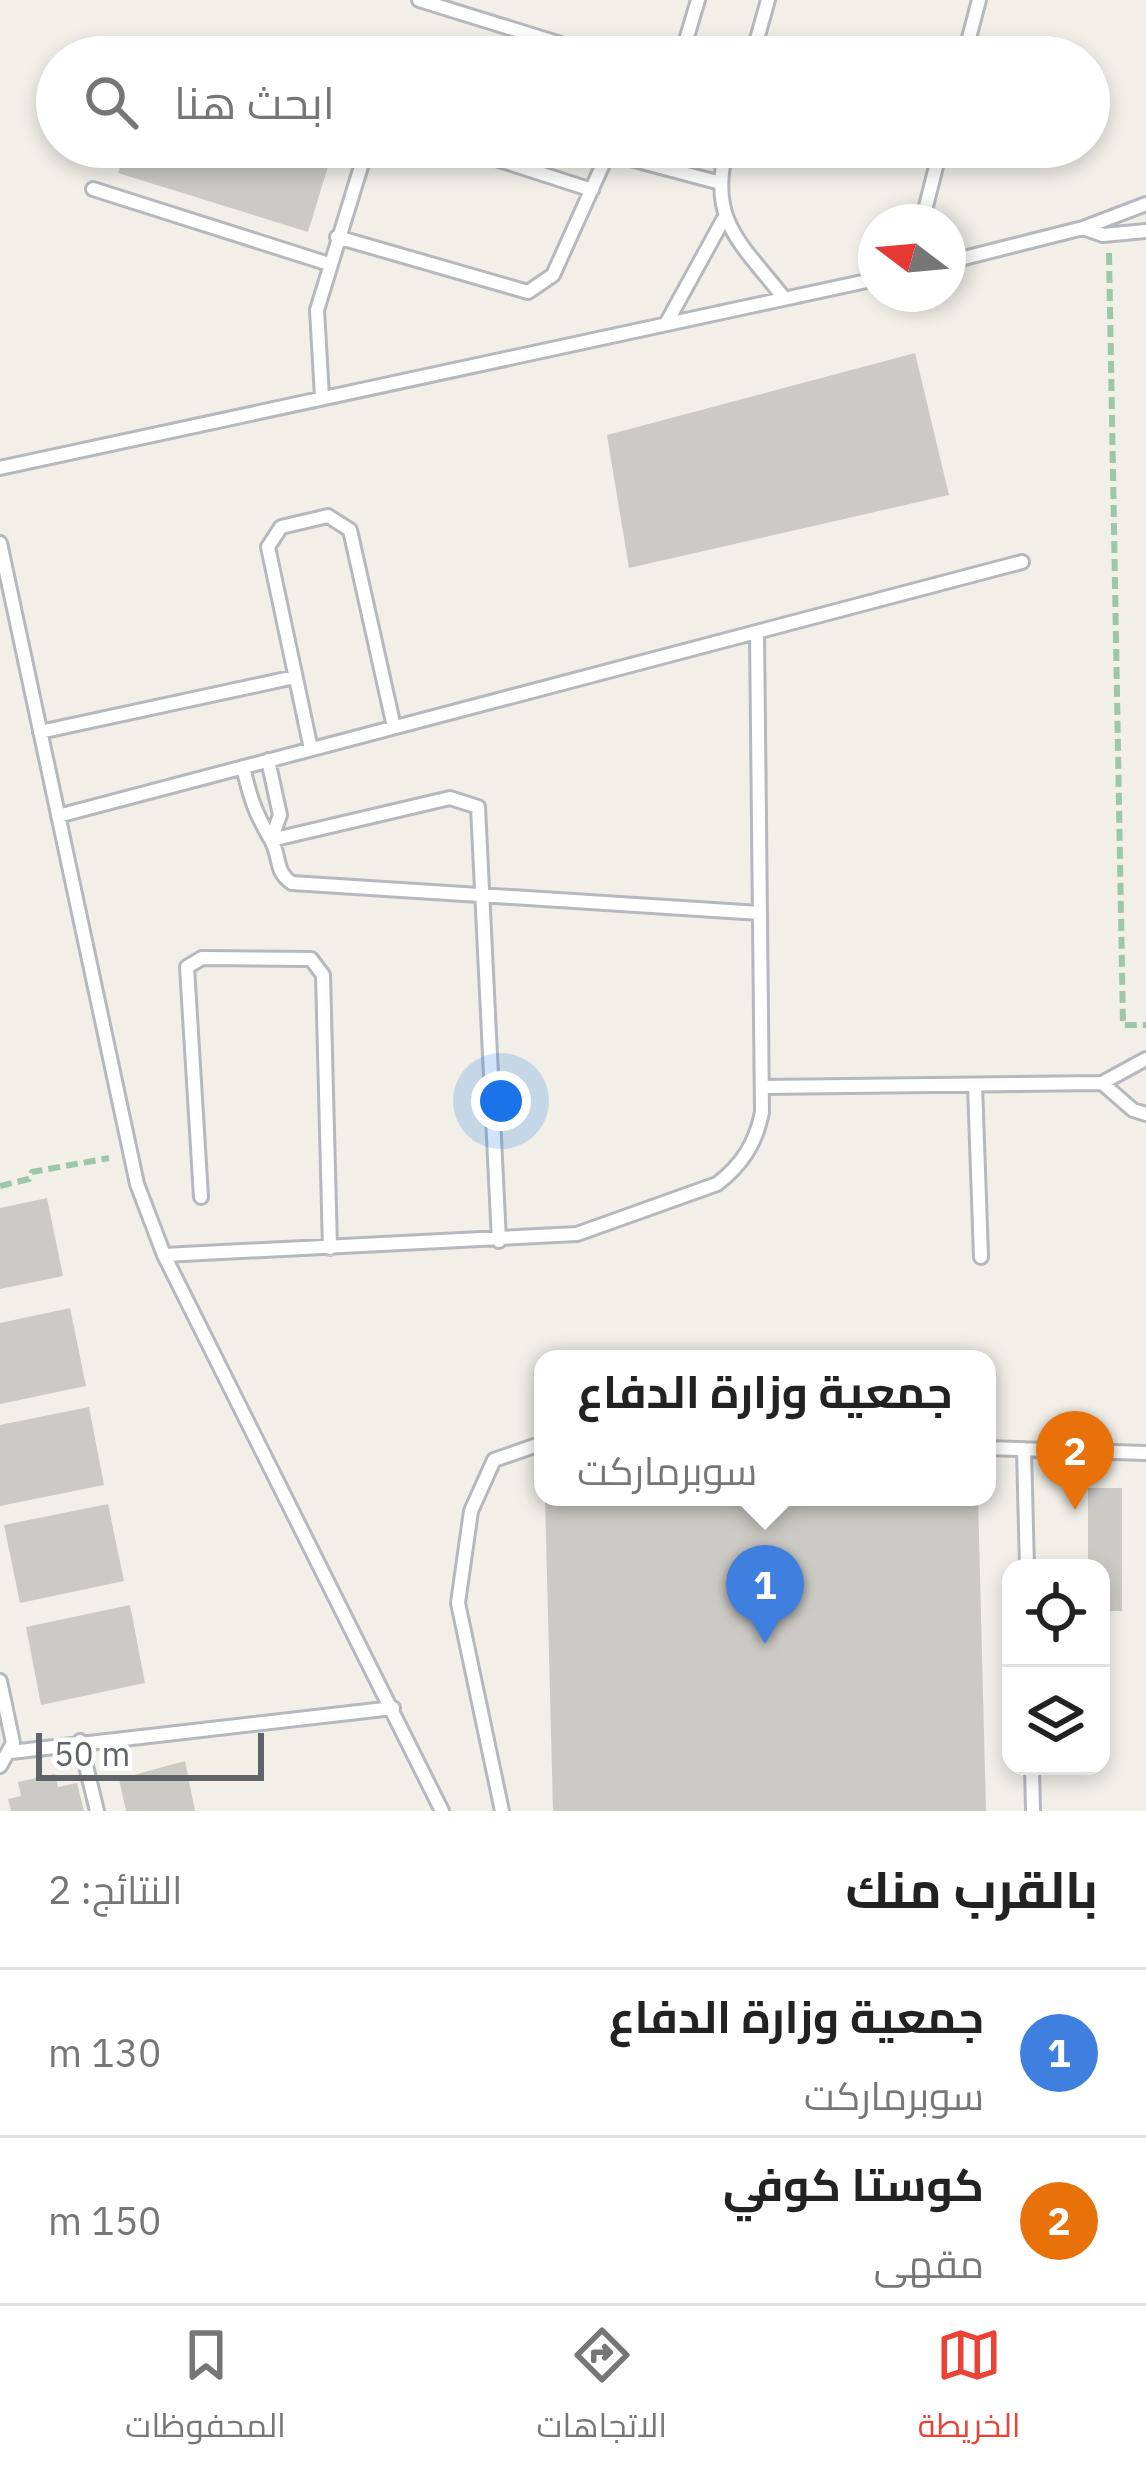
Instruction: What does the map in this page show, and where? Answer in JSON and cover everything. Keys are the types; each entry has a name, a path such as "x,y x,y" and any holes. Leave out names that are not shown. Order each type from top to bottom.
{"lane":[{"path":"419,0 535,36"},
{"path":"687,36 698,0"},
{"path":"758,36 768,0"},
{"path":"970,36 979,0"},
{"path":"322,398 317,310 360,168"},
{"path":"524,168 592,190"},
{"path":"337,237 528,292 553,275 602,168"},
{"path":"664,168 717,182"},
{"path":"721,168 717,182 723,220 784,298"},
{"path":"927,204 936,168"},
{"path":"93,189 329,264"},
{"path":"966,257 1083,228 1146,204"},
{"path":"667,322 723,220"},
{"path":"1083,228 1103,235 1146,231"},
{"path":"0,468 858,283"},
{"path":"310,749 269,540 281,526 334,518 350,530 394,728"},
{"path":"0,543 128,1155 164,1255 442,1811"},
{"path":"58,816 1022,562"},
{"path":"164,1255 499,1241 599,1228 717,1184 752,1145 763,1087 758,632"},
{"path":"40,731 295,677"},
{"path":"268,760 280,815 271,840"},
{"path":"243,767 256,821 271,840 279,872 292,884 760,913"},
{"path":"271,840 461,797 483,816 499,1241"},
{"path":"201,1197 188,967 202,958 311,959 322,975 330,1248"},
{"path":"763,1087 1102,1083 1146,1059"},
{"path":"1102,1083 1133,1110 1146,1114"},
{"path":"975,1085 981,1257"},
{"path":"502,1811 458,1603 471,1511 494,1460 534,1446"},
{"path":"996,1448 1146,1453"},
{"path":"1024,1449 1027,1559"},
{"path":"0,1681 11,1752"},
{"path":"0,1766 11,1752 80,1741 393,1708"},
{"path":"80,1741 97,1811"},
{"path":"1032,1775 1033,1811"}],"path":[{"path":"1127,251 1108,253 1123,1001 1124,1024 1146,1025"},
{"path":"0,1186 29,1179 32,1172 128,1155"}],"building":[{"path":"120,168 328,168 308,232 118,173"},
{"path":"915,353 949,495 629,568 607,435"},
{"path":"47,1198 63,1276 0,1289 0,1208"},
{"path":"70,1308 86,1386 0,1404 0,1323"},
{"path":"89,1407 104,1485 0,1506 0,1425"},
{"path":"1088,1488 1122,1488 1122,1611 1110,1611 1110,1559 1088,1559"},
{"path":"108,1504 124,1581 20,1603 4,1525"},
{"path":"545,1506 978,1506 986,1811 553,1811"},
{"path":"130,1605 145,1683 41,1705 26,1627"},
{"path":"185,1761 195,1811 126,1811 119,1779"},
{"path":"55,1774 58,1787 77,1783 84,1811 11,1811 8,1799 21,1796 18,1782"}],"place":[{"name":"كوستا كوفي","path":"1075,1510"},
{"name":"جمعية وزارة الدفاع","path":"765,1644"}]}
